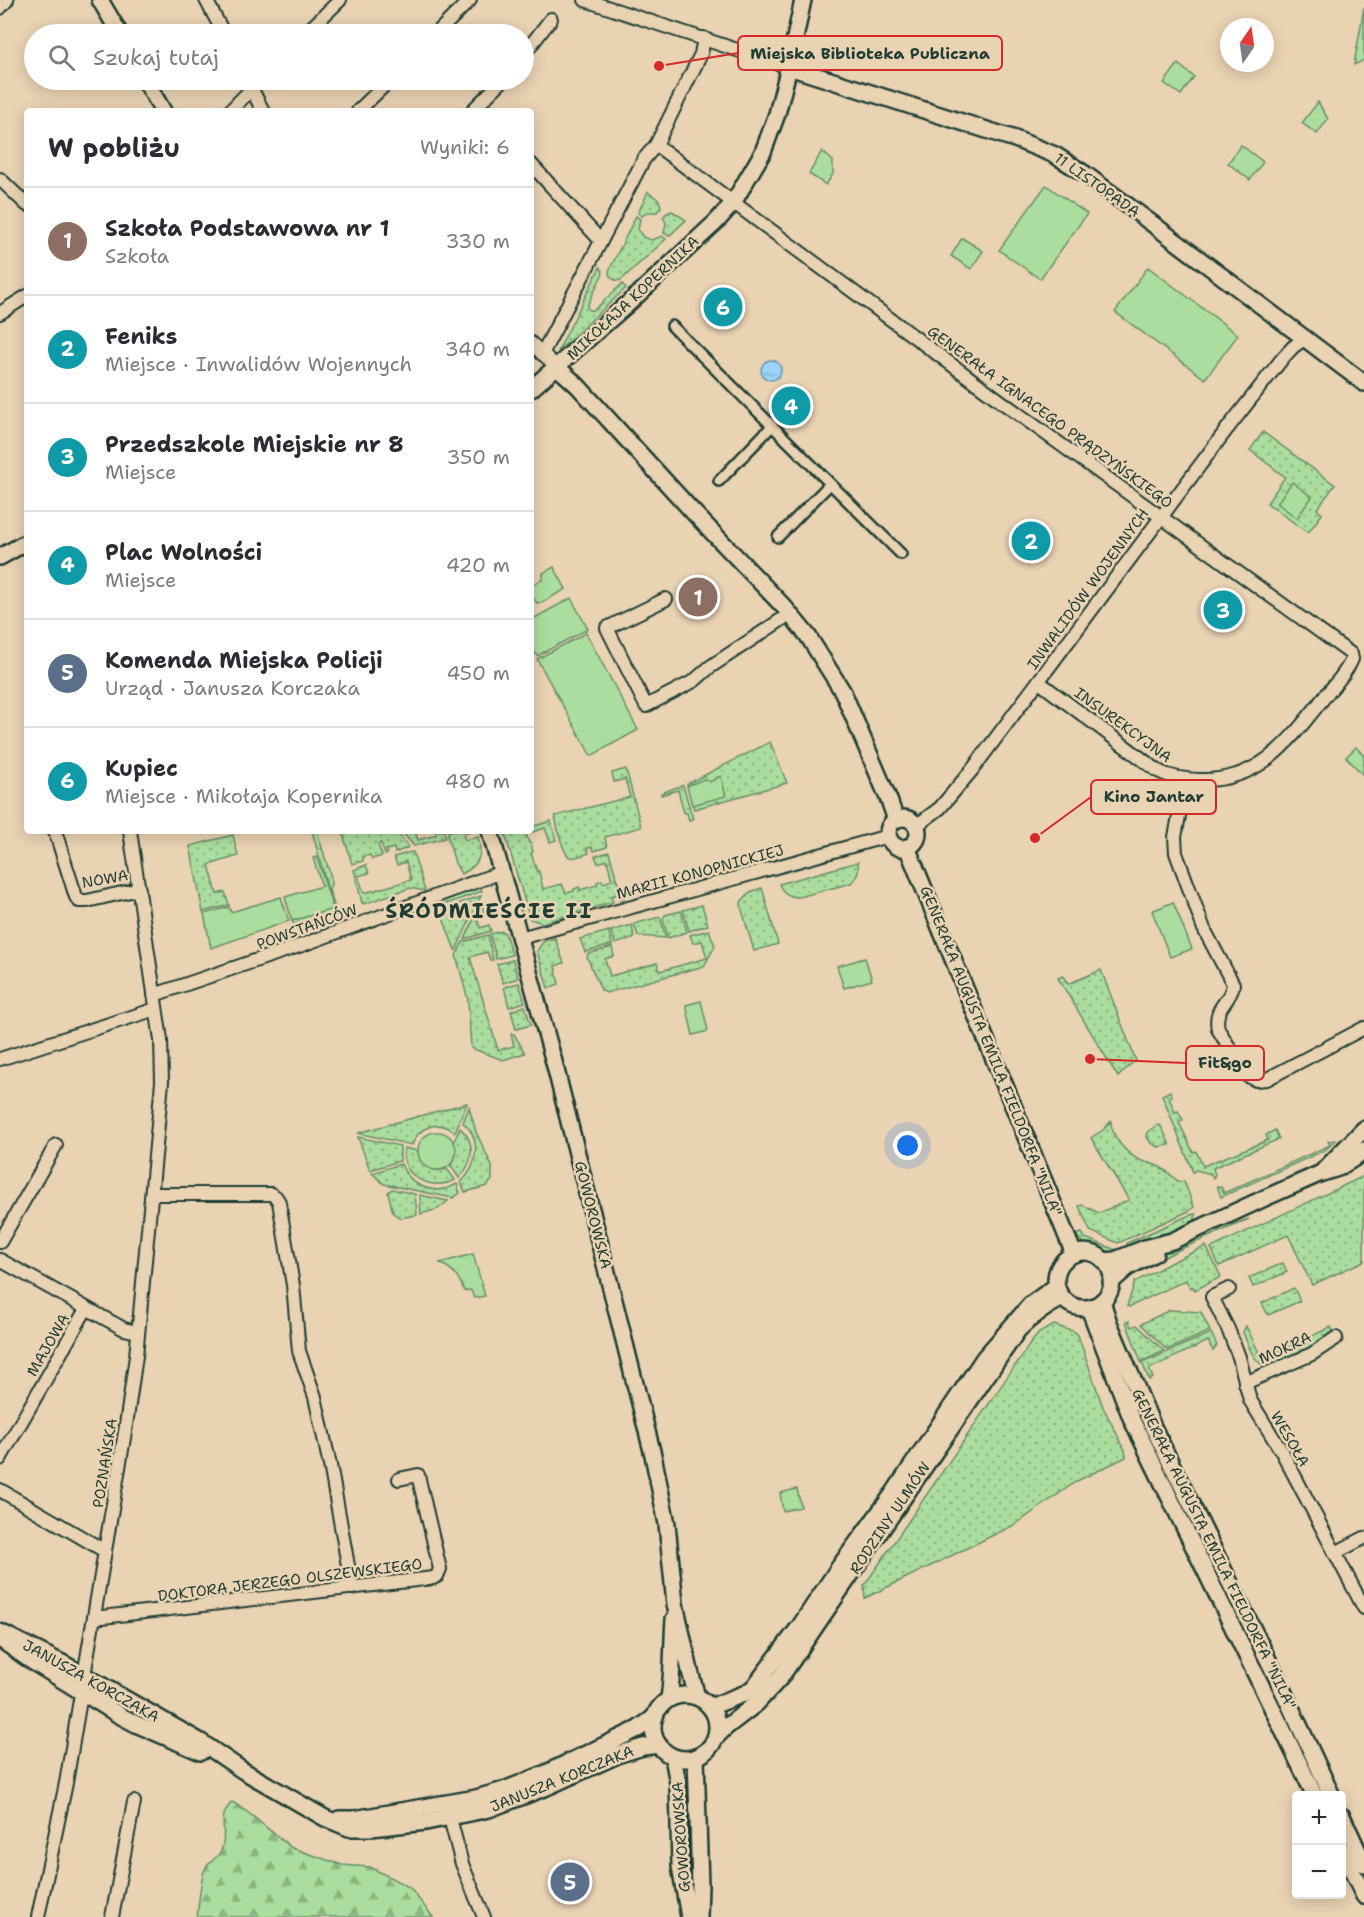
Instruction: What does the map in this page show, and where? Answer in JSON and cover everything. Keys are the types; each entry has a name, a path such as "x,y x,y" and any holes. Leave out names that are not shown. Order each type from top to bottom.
{"street":[{"path":"0,8 7,0"},
{"path":"100,0 114,24"},
{"path":"206,0 219,24"},
{"path":"315,24 340,0"},
{"path":"446,24 470,0"},
{"path":"585,0 622,5 704,38 789,67"},
{"name":"MIKOŁAJA KOPERNIKA","path":"534,388 662,272 733,203 763,152 777,114 803,0"},
{"path":"534,41 551,19"},
{"name":"MIKOŁAJA KOPERNIKA","path":"542,354 646,154 656,145 701,54 704,38"},
{"name":"11 LISTOPADA","path":"789,67 1015,139 1055,155 1085,174 1364,383"},
{"path":"151,90 161,108"},
{"path":"232,108 247,90"},
{"path":"256,90 262,108"},
{"path":"361,108 380,90"},
{"path":"479,108 494,90"},
{"path":"656,145 733,203"},
{"path":"534,167 601,241"},
{"path":"0,179 24,202"},
{"name":"GENERAŁA IGNACEGO PRĄDZYŃSKIEGO","path":"733,203 1143,506 1161,516 1351,654"},
{"path":"0,313 24,298"},
{"path":"672,326 901,554"},
{"name":"INWALIDÓW WOJENNYCH","path":"916,826 940,808 979,761 1161,516 1282,359 1304,339"},
{"path":"534,346 577,386 790,614 820,652 843,692 896,820"},
{"path":"719,481 772,426"},
{"path":"778,537 830,484"},
{"path":"0,557 24,544"},
{"path":"666,599 607,628 646,706 694,681 710,667 790,614"},
{"name":"INSUREKCYJNA","path":"1039,682 1158,771 1186,779 1213,780 1247,771 1271,757 1292,738 1350,665 1351,654"},
{"path":"1186,779 1175,837 1176,853 1204,929 1233,984 1230,993 1219,1008 1216,1021 1218,1029 1246,1075 1256,1080 1266,1078 1364,1028"},
{"path":"900,818 909,820 916,826 916,839 907,847 895,846 888,836 889,827 900,818"},
{"name":"NOWA","path":"56,834 76,897 80,901 139,889"},
{"name":"POZNAŃSKA","path":"38,1917 66,1783 125,1432 138,1332 163,1067 130,834"},
{"name":"GOWOROWSKA","path":"491,834 556,1073 653,1455 667,1524 675,1604 697,1697"},
{"name":"MARII KONOPNICKIEJ","path":"520,938 888,836"},
{"name":"GENERAŁA AUGUSTA EMILA FIELDORFA \"NILA\"","path":"907,847 1074,1254"},
{"name":"POWSTAŃCÓW","path":"154,995 302,945 502,872"},
{"path":"0,1059 156,1009"},
{"path":"1319,1174 1364,1130"},
{"path":"0,1242 56,1145"},
{"path":"1104,1261 1115,1260 1145,1248 1172,1241 1319,1174 1338,1168 1364,1150"},
{"path":"152,1194 271,1194 279,1202 293,1286 299,1351 315,1397 331,1470 352,1588"},
{"path":"1111,1282 1127,1268 1172,1241"},
{"path":"1090,1253 1104,1261 1111,1275 1111,1282 1107,1296 1096,1304 1075,1307 1059,1292 1056,1278 1061,1263 1074,1254 1090,1253"},
{"path":"0,1260 124,1329 138,1332"},
{"name":"WESOŁA","path":"1229,1289 1212,1297 1228,1329 1243,1371 1250,1400 1282,1452 1364,1608"},
{"name":"RODZINY ULMÓW","path":"710,1707 753,1688 800,1626 984,1358 1031,1304 1059,1292"},
{"name":"RODZINY ULMÓW","path":"716,1737 757,1703 780,1678 1018,1330 1059,1292"},
{"name":"GENERAŁA AUGUSTA EMILA FIELDORFA \"NILA\"","path":"1096,1304 1132,1420 1313,1791"},
{"name":"GENERAŁA AUGUSTA EMILA FIELDORFA \"NILA\"","path":"1096,1304 1109,1323 1153,1427 1278,1680 1330,1791"},
{"name":"MAJOWA","path":"0,1459 86,1309"},
{"name":"MOKRA","path":"1245,1383 1312,1354 1336,1338"},
{"name":"DOKTORA JERZEGO OLSZEWSKIEGO","path":"94,1618 434,1578 439,1573 440,1563 418,1475 399,1479"},
{"path":"0,1490 105,1551"},
{"path":"1335,1552 1364,1538"},
{"name":"GOWOROWSKA","path":"669,1699 675,1604"},
{"name":"JANUSZA KORCZAKA","path":"0,1632 43,1652 325,1818 339,1825 356,1829 450,1818 489,1809 547,1787 620,1754 659,1745"},
{"name":"JANUSZA KORCZAKA","path":"0,1639 136,1725 242,1770"},
{"path":"683,1695 697,1697 710,1707 717,1721 716,1737 708,1749 696,1757 685,1759 674,1757 659,1745 654,1731 655,1717 669,1699 683,1695"},
{"name":"JANUSZA KORCZAKA","path":"325,1818 344,1820 361,1818 476,1798 504,1790 544,1774 638,1729 655,1717"},
{"name":"GOWOROWSKA","path":"674,1757 678,1783 680,1866 689,1917"},
{"name":"GOWOROWSKA","path":"696,1757 699,1917"},
{"path":"112,1917 134,1802"},
{"path":"450,1818 462,1864 484,1917"},
{"path":"1346,1826 1364,1864"},
{"path":"1346,1860 1364,1896"}],"green space":[{"path":"1364,7 1364,60 1354,65"},
{"path":"1178,64 1194,77 1181,95 1164,83"},
{"path":"1318,102 1328,119 1317,134 1302,123"},
{"path":"1241,145 1263,162 1250,180 1228,163"},
{"path":"822,151 833,161 833,174 826,185 809,174"},
{"path":"1046,185 1087,214 1040,279 999,250"},
{"path":"648,192 659,200 661,207 657,212 648,212 642,216 638,213"},
{"path":"672,211 686,220 669,236 664,233 666,223 663,217"},
{"path":"636,216 640,219 638,230 643,237 652,240 662,236 666,239 621,280 615,280 610,276 609,271"},
{"path":"962,238 983,251 971,269 951,256"},
{"path":"600,267 603,273 587,306 589,310 594,310 622,284 626,288 558,351"},
{"path":"1148,267 1238,335 1205,379 1115,312"},
{"path":"1263,432 1335,485 1317,509 1322,514 1308,533 1267,503 1285,477 1250,450"},
{"path":"1292,482 1312,497 1297,518 1277,503"},
{"path":"554,567 566,589 537,603 534,599 534,584 543,579 543,573"},
{"path":"571,598 588,629 537,656 534,651 534,618"},
{"path":"586,633 638,730 591,756 537,659"},
{"path":"770,742 787,783 694,809 687,784"},
{"path":"1356,747 1364,756 1363,775 1346,757"},
{"path":"626,769 641,827 605,837 607,847 594,851 592,847 587,848 589,853 570,857 562,845 555,816 630,797 625,779 614,782 612,773"},
{"path":"721,776 726,796 692,805 687,786 704,779 710,782"},
{"path":"683,785 693,819 689,820 687,813 684,813 678,790 661,795 661,793"},
{"path":"551,821 556,840 550,842 545,828 534,831 534,826"},
{"path":"313,834 318,834 331,877 329,890 336,911 334,915 299,927 292,921 333,908"},
{"path":"343,834 398,834 408,846 395,853 394,848 386,850 385,855 381,843 378,845 382,856 372,859 370,855 363,857 363,861 352,864"},
{"path":"404,834 416,834 418,840 436,834 444,834 445,838 414,846"},
{"path":"463,834 465,840 478,837 480,855 478,860 472,868 461,874 455,863 447,835"},
{"path":"505,834 526,834 531,843 533,852 531,853 537,871 539,871 543,889 562,884 566,893 579,887 580,890 597,885 597,882 602,880 603,883 612,880 607,860 598,863 595,856 609,852 621,895 625,899 621,901 618,894 611,896 613,902 542,923 530,919"},
{"path":"233,835 238,856 209,865 217,894 225,892 229,905 203,912 190,846"},
{"path":"413,852 425,891 410,888 362,903 354,870 366,865 369,873 358,876 364,893 411,880 406,862 397,865 394,857"},
{"path":"317,857 333,909 292,921 285,897 322,886 313,858"},
{"path":"858,862 858,874 851,883 799,897 788,895 779,884"},
{"path":"480,887 482,891 438,907 437,902"},
{"path":"762,888 778,944 754,951 741,902 750,892"},
{"path":"481,896 456,950 455,950 440,910"},
{"path":"281,897 289,921 211,948 204,914 229,907 231,912"},
{"path":"1173,902 1192,949 1170,957 1152,911"},
{"path":"481,903 485,915 477,918 480,928 489,925 491,931 465,939"},
{"path":"702,905 708,925 689,931 683,910"},
{"path":"681,911 687,932 668,938 663,919 665,915"},
{"path":"660,917 666,938 638,936 634,924"},
{"path":"632,925 634,938 615,944 611,931"},
{"path":"709,930 715,946 704,966 606,993 601,990 587,957 588,954 612,947 614,956 605,959 610,976 657,963 660,971 707,958 702,941 693,943 690,935"},
{"path":"502,931 505,933 512,955 496,959 490,934"},
{"path":"609,931 612,945 585,952 580,939"},
{"path":"488,935 493,960 490,960 487,952 470,957 498,1050 514,1046 511,1034 514,1034 525,1053 503,1060 471,1048 468,1000 456,955 463,942"},
{"path":"555,938 564,963 555,966 559,984 548,988 537,951 543,942"},
{"path":"865,958 872,980 844,988 837,966"},
{"path":"513,960 518,978 503,983 497,964"},
{"path":"1101,970 1136,1061 1118,1077 1058,978 1063,976 1068,984"},
{"path":"519,983 525,1002 509,1007 504,987"},
{"path":"701,1001 708,1031 693,1035 686,1005"},
{"path":"525,1006 531,1025 516,1029 511,1011"},
{"path":"1170,1091 1172,1096 1169,1098 1175,1112 1178,1111 1183,1120 1179,1122 1193,1152 1196,1151 1203,1166 1268,1140 1266,1135 1275,1130 1279,1139 1213,1168 1215,1175 1213,1178 1211,1174 1196,1170 1193,1172 1162,1095"},
{"path":"467,1103 455,1132 443,1126 430,1126 419,1133 412,1145 358,1133"},
{"path":"469,1107 476,1132 492,1166 492,1180 487,1186 465,1192 461,1182 471,1169 475,1152 473,1136 463,1123"},
{"path":"1111,1121 1117,1139 1131,1154 1142,1161 1160,1167 1179,1182 1184,1181 1194,1207 1118,1243 1090,1231 1079,1206 1082,1205 1099,1213 1129,1200 1091,1138"},
{"path":"1158,1125 1161,1126 1170,1145 1158,1147 1147,1137 1148,1132"},
{"path":"460,1128 469,1140 471,1153 470,1160 459,1178 451,1166 456,1155 454,1141"},
{"path":"437,1132 444,1133 450,1138 455,1144 455,1158 450,1164 444,1169 437,1170 430,1169 424,1164 419,1158 418,1151 419,1144 424,1138 430,1133"},
{"path":"358,1137 400,1146 400,1161 370,1170"},
{"path":"1336,1140 1325,1150 1221,1197 1217,1186 1221,1187 1224,1193 1330,1145 1328,1141"},
{"path":"404,1148 418,1151 419,1157 428,1168 447,1169 455,1180 437,1184 419,1179 407,1167"},
{"path":"401,1164 411,1179 425,1188 449,1188 457,1184 460,1193 453,1198 384,1184 372,1173"},
{"path":"1364,1176 1364,1261 1312,1285 1288,1235 1219,1266 1211,1248"},
{"path":"392,1189 415,1194 417,1215 400,1218 393,1213 388,1192"},
{"path":"420,1195 448,1201 438,1209 421,1214"},
{"path":"1196,1214 1194,1223 1130,1250 1127,1243"},
{"path":"1249,1219 1172,1253 1140,1271 1138,1266 1178,1246"},
{"path":"1082,1233 1085,1238 1116,1250 1120,1254 1090,1248 1076,1235"},
{"path":"1206,1246 1221,1277 1195,1290 1193,1287 1190,1288 1186,1280 1127,1306 1135,1282"},
{"path":"473,1254 485,1296 474,1298 471,1290 464,1291 455,1274 440,1263"},
{"path":"1283,1263 1287,1272 1253,1287 1249,1278"},
{"path":"1294,1288 1300,1301 1268,1315 1262,1303"},
{"path":"1170,1310 1201,1312 1210,1331 1167,1350 1141,1324"},
{"path":"1129,1321 1131,1327 1137,1325 1164,1351 1141,1362 1126,1322"},
{"path":"1054,1325 1078,1335 1103,1407 1125,1450 1126,1457 1077,1481 1016,1524 865,1598 864,1586 1030,1344 1039,1333"},
{"path":"1246,1326 1262,1359 1331,1327 1335,1336 1267,1366 1258,1362 1252,1353 1243,1332"},
{"path":"1211,1333 1217,1346 1213,1351 1208,1341 1149,1369 1153,1378 1149,1380 1142,1363"},
{"path":"797,1489 801,1507 783,1511 780,1493"},
{"path":"232,1802 292,1848 342,1865 370,1867 409,1887 433,1917 197,1917 203,1873 221,1851 224,1837 224,1814"}],"water":[{"path":"771,360 778,363 781,370 778,377 771,380 764,377 761,370 764,363"}],"place":[{"name":"Miejska Biblioteka Publiczna","path":"659,66"},
{"name":"Kupiec","path":"723,307"},
{"name":"Plac Wolności","path":"791,406"},
{"name":"Feniks","path":"1031,541"},
{"name":"Szkoła Podstawowa nr 1","path":"698,597"},
{"name":"Przedszkole Miejskie nr 8","path":"1223,610"},
{"name":"Kino Jantar","path":"1035,838"},
{"name":"Fit&go","path":"1090,1059"},
{"name":"Komenda Miejska Policji","path":"570,1882"}],"district":[{"name":"ŚRÓDMIEŚCIE II","path":"489,911"}]}
